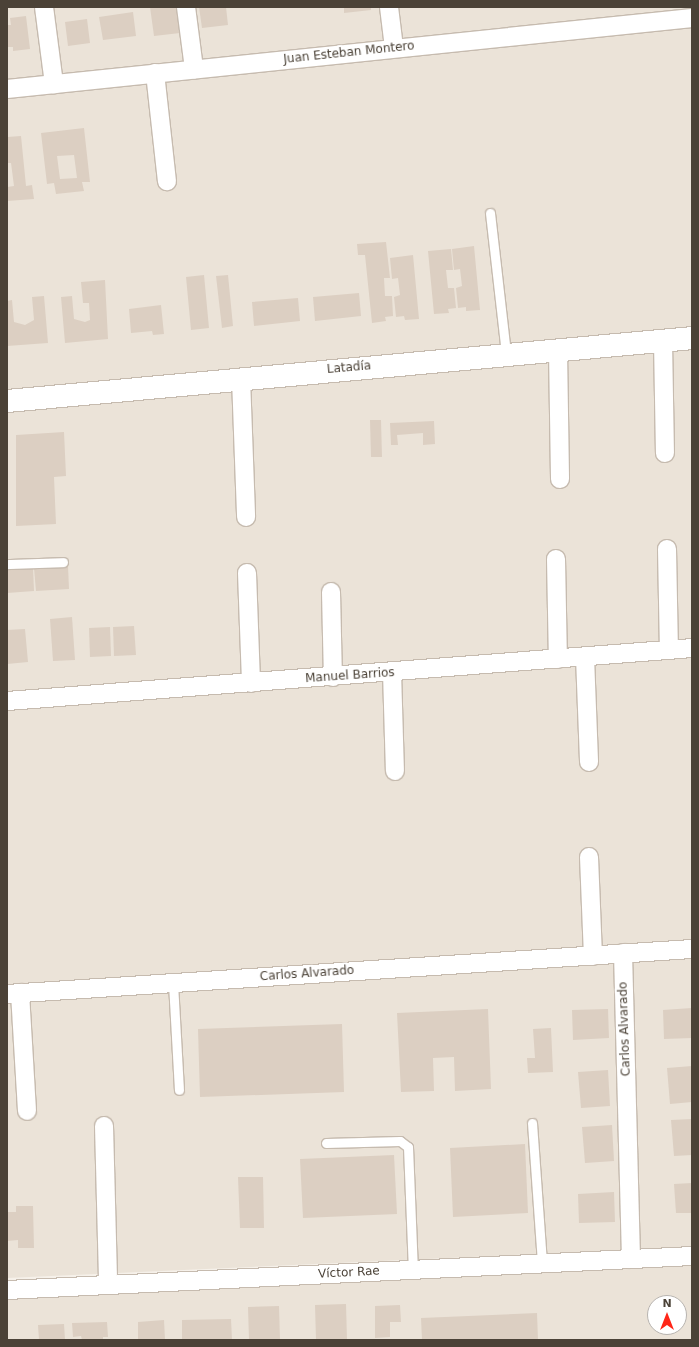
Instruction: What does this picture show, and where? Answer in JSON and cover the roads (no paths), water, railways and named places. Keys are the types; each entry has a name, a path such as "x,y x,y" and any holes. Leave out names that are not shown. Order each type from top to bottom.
{"street":[{"path":"44,7 54,84"},
{"path":"186,7 194,69"},
{"path":"389,7 394,48"},
{"name":"Juan Esteban Montero","path":"7,89 692,18"},
{"path":"155,73 168,181"},
{"name":"Latadía","path":"7,401 241,378 692,338"},
{"path":"663,341 665,453"},
{"path":"558,350 560,479"},
{"path":"241,378 246,517"},
{"path":"667,549 669,650"},
{"path":"556,559 558,659"},
{"path":"247,573 251,683"},
{"path":"331,592 333,677"},
{"name":"Manuel Barrios","path":"7,701 333,677 692,648"},
{"path":"585,657 589,762"},
{"path":"392,672 395,772"},
{"path":"589,857 593,956"},
{"name":"Carlos Alvarado","path":"27,1112 14,993 692,949"},
{"name":"Carlos Alvarado","path":"623,953 631,1259"},
{"path":"104,1126 108,1284"},
{"name":"Víctor Rae","path":"7,1290 692,1256"}],"lane":[{"path":"490,214 506,354"},
{"path":"7,564 63,562"},
{"path":"173,983 179,1090"},
{"path":"532,1123 542,1263"},
{"path":"326,1143 400,1141 408,1146 413,1270"}]}
